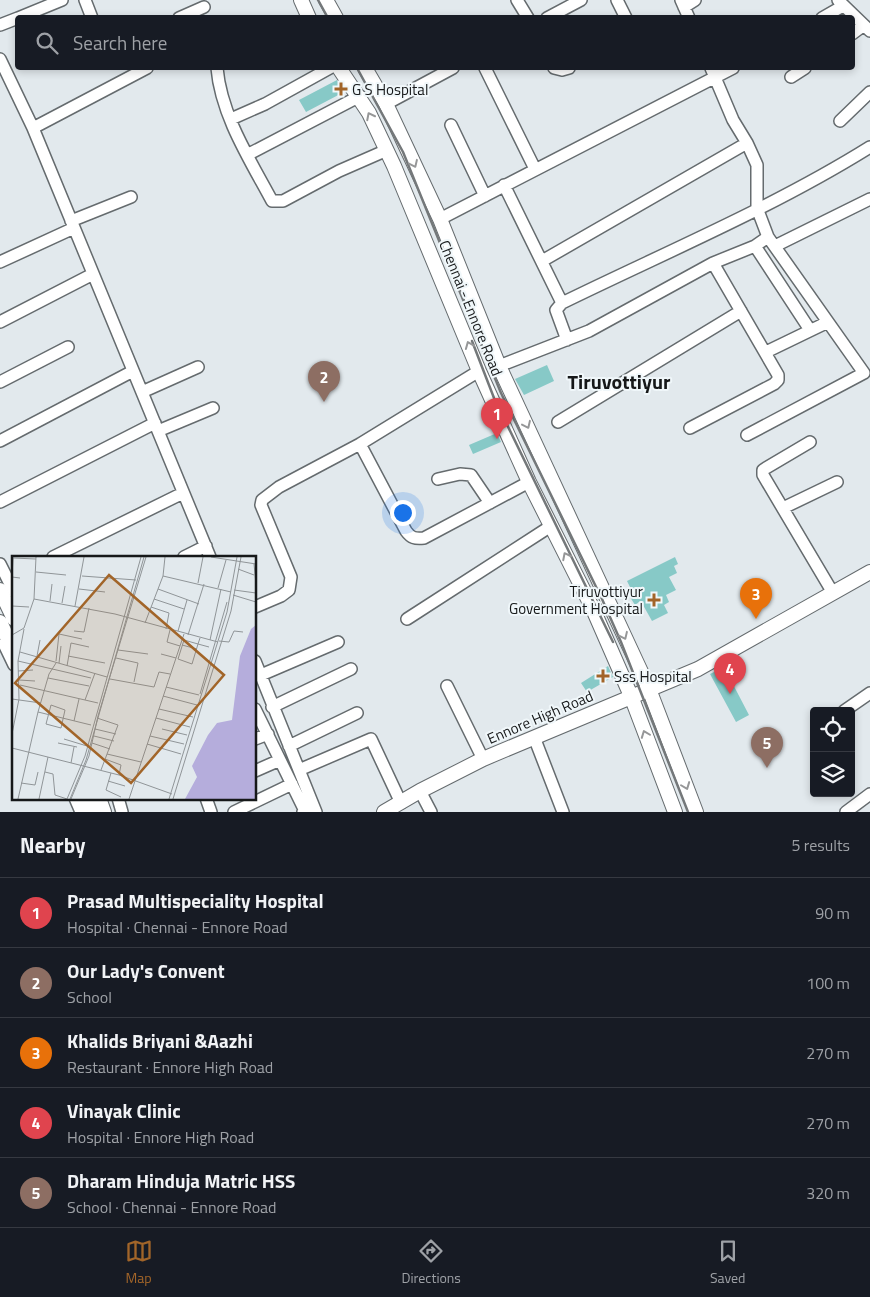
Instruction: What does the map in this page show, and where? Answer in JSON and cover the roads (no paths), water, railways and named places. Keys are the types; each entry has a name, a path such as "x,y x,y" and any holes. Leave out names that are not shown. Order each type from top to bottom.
{"main road":[{"path":"301,0 308,15"},
{"path":"326,0 334,15"},
{"name":"Chennai - Ennore Road","path":"340,70 360,96 385,146 422,230 479,371 529,482 593,609 631,696 675,812"},
{"name":"Chennai - Ennore Road","path":"366,70 401,134 440,219 499,366 649,689 696,812"},
{"path":"385,146 401,134"},
{"name":"Ennore High Road","path":"384,812 420,791 483,759 698,669 870,572"},
{"path":"7,582 12,608"},
{"path":"0,622 12,648"},
{"path":"84,799 90,812"},
{"path":"98,799 104,812"}],"street":[{"path":"25,15 62,0"},
{"path":"85,0 91,15"},
{"path":"517,0 526,15"},
{"path":"553,15 581,0"},
{"path":"617,0 624,15"},
{"path":"684,8 695,0"},
{"path":"826,15 840,3 853,15"},
{"path":"186,15 204,8"},
{"path":"855,17 867,28 855,33"},
{"path":"0,25 15,19"},
{"path":"0,59 33,128 210,556"},
{"path":"33,128 144,70"},
{"path":"217,70 218,82 226,110 272,201 283,201 385,146"},
{"path":"230,119 265,104 326,70"},
{"path":"386,104 449,70"},
{"path":"486,70 535,169"},
{"path":"791,77 802,70"},
{"path":"440,219 714,72 733,120 757,165 758,208 772,242 864,373 747,435"},
{"path":"840,121 870,92"},
{"path":"247,154 360,96"},
{"path":"451,125 484,196"},
{"path":"542,262 747,144"},
{"path":"567,340 556,310 562,303 758,208 870,147"},
{"path":"504,186 562,303"},
{"path":"0,262 72,224 131,197"},
{"path":"499,366 589,331 713,263 755,246 772,242 870,199"},
{"path":"755,246 810,330"},
{"path":"690,428 774,384 778,380 778,375 766,352 713,263"},
{"path":"0,322 93,274"},
{"path":"558,422 741,311"},
{"path":"766,352 828,322"},
{"path":"0,382 68,347"},
{"path":"142,392 198,368"},
{"path":"0,441 133,371"},
{"path":"256,607 289,590 291,583 291,577 261,505 262,500 279,487 360,444 479,371"},
{"path":"0,502 156,427 213,408"},
{"path":"810,442 763,470 763,475 833,593"},
{"path":"360,444 411,537 424,538 529,482"},
{"path":"438,479 460,474 471,475 490,503"},
{"path":"783,508 837,482"},
{"path":"55,556 183,493"},
{"path":"407,619 551,526"},
{"path":"186,556 206,546"},
{"path":"0,564 7,582"},
{"path":"0,637 12,661"},
{"path":"262,675 338,642"},
{"path":"256,663 262,675 272,707 316,812"},
{"path":"272,707 351,669"},
{"path":"447,686 483,759"},
{"path":"850,707 870,693"},
{"path":"256,711 305,811 303,812"},
{"path":"289,746 357,713"},
{"path":"256,739 268,734"},
{"path":"534,737 562,812"},
{"path":"299,770 371,739 401,803"},
{"path":"256,772 280,760"},
{"path":"234,812 292,784"},
{"path":"420,791 431,812"},
{"path":"846,812 870,794"},
{"path":"75,799 81,812"},
{"path":"118,799 122,812"},
{"path":"206,799 212,812"}],"railway":[{"path":"318,0 326,15"},
{"path":"358,70 403,152 501,393 602,599 621,642 688,812"},
{"path":"472,341 494,398 613,642"}],"place":[{"name":"G S Hospital","path":"341,89"},
{"name":"Our Lady's Convent","path":"324,402"},
{"name":"Prasad Multispeciality Hospital","path":"497,439"},
{"name":"Tiruvottiyur Government Hospital","path":"654,600"},
{"name":"Khalids Briyani &Aazhi","path":"756,619"},
{"name":"Sss Hospital","path":"603,676"},
{"name":"Vinayak Clinic","path":"730,694"},
{"name":"Dharam Hinduja Matric HSS","path":"767,768"}],"district":[{"name":"Tiruvottiyur","path":"619,381"}]}
